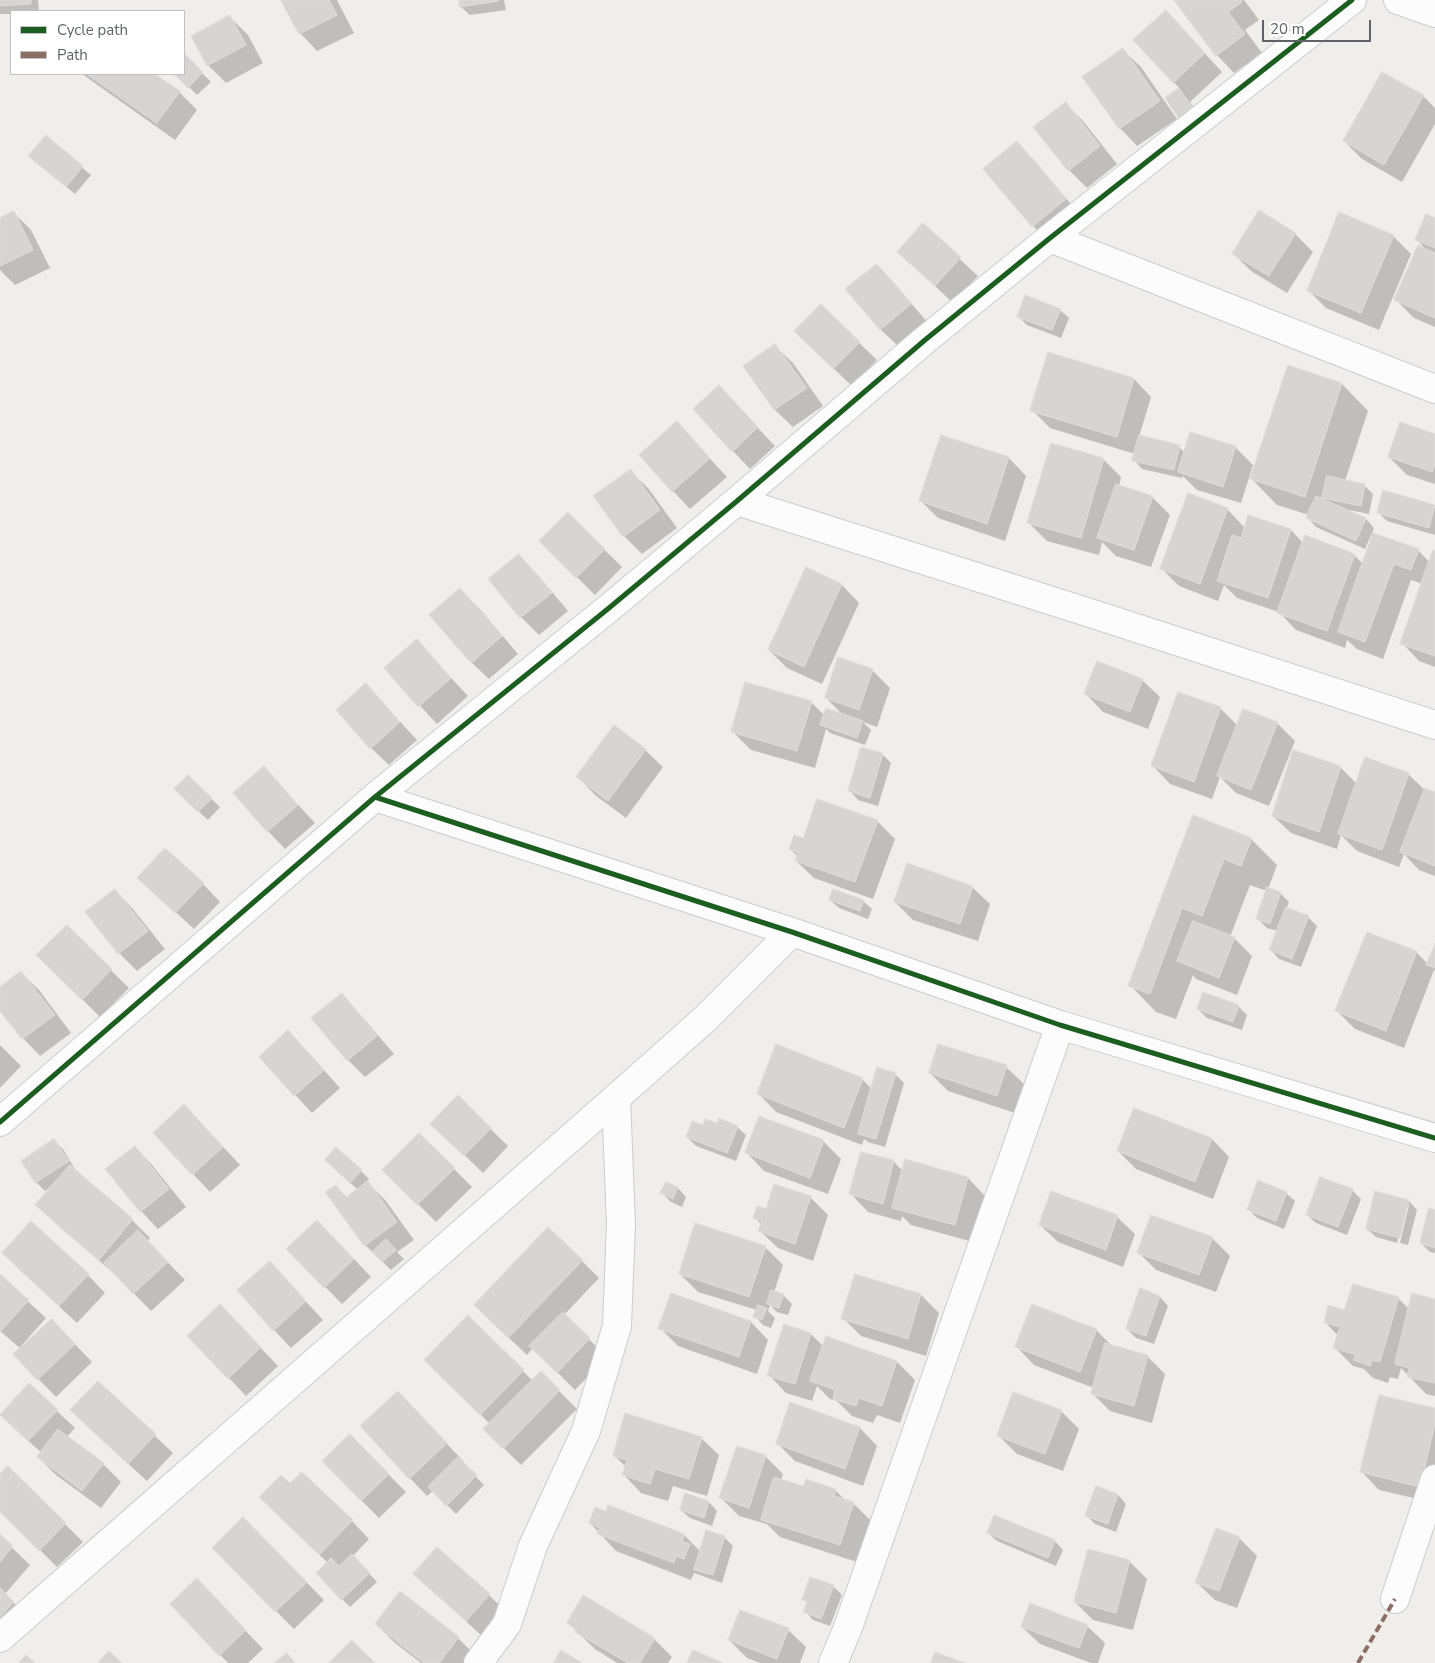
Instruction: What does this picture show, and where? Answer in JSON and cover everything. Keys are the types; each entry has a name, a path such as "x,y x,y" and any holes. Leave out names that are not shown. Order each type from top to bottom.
{"street":[{"path":"0,1122 375,797 594,620 737,501 925,340 1050,238 1352,0"},
{"path":"1398,0 1435,13"},
{"path":"1050,238 1435,389"},
{"path":"737,501 1435,725"},
{"path":"375,797 792,932 1060,1025 1435,1138"},
{"path":"0,1638 705,1019 792,932"},
{"path":"833,1663 847,1630 1060,1025"},
{"path":"478,1663 507,1624 533,1546 586,1431 617,1326 621,1224 616,1098"},
{"path":"1395,1599 1435,1478"}],"building":[{"path":"0,0 31,0 31,4 0,6"},
{"path":"281,0 329,0 337,15 299,34"},
{"path":"459,0 498,0 498,1 460,7"},
{"path":"1174,0 1241,0 1242,2 1228,12 1245,34 1216,56"},
{"path":"1166,10 1205,53 1173,83 1133,40"},
{"path":"230,15 246,45 207,66 191,36"},
{"path":"1123,48 1160,101 1119,129 1082,77"},
{"path":"185,54 203,72 188,88 175,75 185,75"},
{"path":"1382,72 1424,95 1384,165 1343,141"},
{"path":"88,75 156,75 180,91 157,123"},
{"path":"1179,88 1194,110 1180,120 1165,98"},
{"path":"1066,102 1100,146 1068,171 1033,127"},
{"path":"46,135 83,166 66,187 28,156"},
{"path":"1017,141 1066,199 1032,227 983,169"},
{"path":"1259,210 1296,233 1269,276 1232,254"},
{"path":"14,211 33,250 0,266 0,218"},
{"path":"1339,212 1394,235 1361,313 1307,291"},
{"path":"1426,214 1435,218 1435,248 1415,240"},
{"path":"923,223 961,257 935,286 897,252"},
{"path":"1418,245 1435,253 1435,318 1394,300"},
{"path":"877,264 911,304 880,330 845,289"},
{"path":"1025,295 1061,309 1052,330 1017,317"},
{"path":"821,304 860,342 833,369 794,331"},
{"path":"775,344 807,388 774,410 743,366"},
{"path":"1048,352 1134,378 1117,437 1030,411"},
{"path":"1288,365 1342,383 1305,497 1250,479"},
{"path":"719,385 758,427 732,452 693,409"},
{"path":"677,421 710,458 672,492 639,455"},
{"path":"1400,422 1435,434 1435,465 1432,472 1388,457"},
{"path":"1190,432 1236,446 1223,487 1178,472"},
{"path":"941,435 1009,457 987,524 919,501"},
{"path":"1139,435 1180,445 1174,470 1132,461"},
{"path":"1051,443 1104,458 1081,538 1027,523"},
{"path":"631,469 660,510 623,537 593,496"},
{"path":"1327,476 1365,484 1361,506 1322,498"},
{"path":"1116,484 1153,496 1134,550 1097,538"},
{"path":"1383,490 1435,505 1429,528 1377,513"},
{"path":"1188,493 1228,508 1200,584 1160,569"},
{"path":"1316,496 1366,518 1356,541 1306,518"},
{"path":"568,512 605,549 576,578 539,541"},
{"path":"1248,515 1291,529 1268,598 1217,581 1232,535 1241,538"},
{"path":"1373,533 1419,549 1411,570 1394,564 1365,642 1338,632"},
{"path":"1305,535 1355,554 1327,631 1277,613"},
{"path":"1433,550 1435,551 1435,656 1400,644"},
{"path":"519,554 552,593 520,618 488,579"},
{"path":"806,567 842,584 804,667 768,650"},
{"path":"460,588 502,636 471,663 429,615"},
{"path":"417,639 451,678 418,707 384,668"},
{"path":"838,657 873,669 859,710 825,698"},
{"path":"1097,661 1143,679 1130,712 1084,694"},
{"path":"745,682 812,701 797,751 731,732"},
{"path":"366,683 400,722 370,749 336,710"},
{"path":"1178,692 1221,707 1194,782 1151,766"},
{"path":"826,708 863,721 857,738 820,725"},
{"path":"1243,709 1278,722 1251,790 1217,776"},
{"path":"614,725 646,749 608,801 576,777"},
{"path":"861,747 883,753 870,798 848,791"},
{"path":"1293,750 1341,766 1319,832 1272,816"},
{"path":"1365,757 1409,773 1382,850 1338,834"},
{"path":"264,766 298,805 267,832 233,793"},
{"path":"188,775 212,798 198,812 174,789"},
{"path":"1425,788 1435,792 1435,866 1400,852"},
{"path":"817,799 878,820 855,882 795,861 798,853 789,849 794,835 803,838"},
{"path":"1193,815 1252,838 1241,866 1224,859 1202,916 1182,908 1150,994 1128,986"},
{"path":"165,848 204,883 175,913 137,878"},
{"path":"907,863 973,886 960,924 894,902"},
{"path":"1267,887 1281,892 1270,924 1256,919"},
{"path":"115,889 148,931 118,954 85,912"},
{"path":"833,889 864,900 860,911 829,900"},
{"path":"1286,907 1309,916 1292,959 1269,950"},
{"path":"1193,921 1235,937 1219,978 1177,961"},
{"path":"67,925 112,969 82,1000 36,955"},
{"path":"1367,932 1417,951 1386,1031 1335,1011"},
{"path":"1435,944 1435,968 1426,965"},
{"path":"21,971 55,1015 22,1039 0,1011 0,987"},
{"path":"1203,992 1239,1005 1233,1022 1197,1009"},
{"path":"342,993 377,1036 347,1061 311,1018"},
{"path":"288,1030 324,1070 294,1096 259,1057"},
{"path":"776,1044 863,1078 844,1128 757,1094"},
{"path":"938,1044 1007,1065 997,1096 929,1073"},
{"path":"877,1067 896,1073 876,1139 858,1134"},
{"path":"458,1095 491,1128 464,1156 430,1124"},
{"path":"184,1104 223,1147 192,1175 153,1133"},
{"path":"1134,1108 1212,1138 1195,1182 1117,1151"},
{"path":"759,1116 824,1140 810,1178 745,1153"},
{"path":"719,1118 738,1126 727,1153 686,1137 692,1121 703,1125 705,1119 717,1123"},
{"path":"419,1133 455,1168 417,1205 382,1170"},
{"path":"54,1139 69,1161 35,1183 21,1161"},
{"path":"135,1146 169,1189 140,1212 105,1169"},
{"path":"336,1147 362,1170 350,1183 325,1160"},
{"path":"861,1152 894,1160 883,1204 849,1194"},
{"path":"905,1159 968,1177 955,1225 892,1208"},
{"path":"70,1165 133,1219 99,1260 35,1205"},
{"path":"1320,1177 1353,1189 1338,1227 1306,1215"},
{"path":"1258,1180 1287,1192 1276,1221 1247,1210"},
{"path":"368,1181 397,1222 364,1246 325,1192 336,1185 345,1198"},
{"path":"666,1182 678,1187 673,1199 660,1193"},
{"path":"774,1184 811,1196 795,1244 758,1231 762,1221 753,1218 757,1206 766,1209"},
{"path":"1051,1191 1118,1215 1106,1250 1039,1225"},
{"path":"1375,1191 1409,1200 1400,1238 1366,1229"},
{"path":"1429,1208 1435,1210 1435,1248 1420,1243"},
{"path":"1151,1215 1213,1237 1199,1275 1137,1253"},
{"path":"317,1220 354,1259 324,1288 286,1249"},
{"path":"31,1221 89,1274 59,1306 2,1253"},
{"path":"695,1223 766,1246 749,1297 679,1274"},
{"path":"548,1227 583,1260 508,1338 474,1305"},
{"path":"138,1230 168,1262 133,1294 104,1263"},
{"path":"386,1239 396,1250 382,1262 372,1252"},
{"path":"270,1261 306,1301 273,1331 237,1290"},
{"path":"0,1274 29,1300 1,1331 0,1330"},
{"path":"855,1274 921,1294 908,1339 841,1319"},
{"path":"1353,1284 1399,1297 1380,1362 1372,1360 1370,1366 1353,1360 1356,1355 1333,1348 1340,1327 1324,1323 1328,1305 1344,1310"},
{"path":"1140,1288 1160,1296 1146,1336 1126,1329"},
{"path":"771,1290 784,1294 779,1308 767,1304"},
{"path":"671,1293 751,1321 739,1357 658,1329"},
{"path":"1412,1293 1435,1299 1435,1383 1407,1377 1409,1368 1395,1364"},
{"path":"220,1304 261,1347 228,1379 187,1336"},
{"path":"1032,1304 1097,1329 1080,1372 1015,1347"},
{"path":"758,1305 767,1308 762,1320 753,1317"},
{"path":"563,1312 590,1338 557,1373 529,1346"},
{"path":"468,1315 524,1370 480,1415 424,1360"},
{"path":"52,1319 75,1344 37,1380 13,1354"},
{"path":"784,1324 811,1333 795,1384 767,1376"},
{"path":"826,1336 897,1361 882,1406 859,1398 856,1406 833,1399 835,1390 810,1381"},
{"path":"1105,1343 1148,1355 1134,1406 1091,1394"},
{"path":"541,1371 560,1390 503,1449 483,1429"},
{"path":"98,1381 156,1434 128,1464 70,1410"},
{"path":"29,1383 58,1410 28,1441 0,1415"},
{"path":"398,1391 447,1443 409,1479 360,1426"},
{"path":"1013,1392 1062,1410 1045,1454 997,1436"},
{"path":"1379,1395 1435,1408 1435,1424 1420,1487 1360,1472"},
{"path":"790,1402 860,1427 845,1469 776,1444"},
{"path":"625,1413 702,1437 689,1479 655,1469 650,1484 622,1475 627,1460 613,1456"},
{"path":"58,1429 104,1463 82,1491 37,1457"},
{"path":"350,1434 389,1474 361,1501 322,1461"},
{"path":"737,1446 766,1455 749,1508 719,1498"},
{"path":"458,1457 477,1475 446,1506 428,1487"},
{"path":"8,1466 66,1523 39,1551 0,1512 0,1474"},
{"path":"302,1472 353,1520 319,1555 259,1497 281,1475 290,1483"},
{"path":"774,1477 803,1486 806,1479 836,1489 834,1496 854,1502 840,1545 761,1520"},
{"path":"1096,1486 1118,1494 1108,1524 1085,1516"},
{"path":"685,1493 709,1501 704,1518 680,1510"},
{"path":"608,1505 685,1534 682,1541 690,1544 684,1559 676,1556 674,1563 597,1534 600,1528 589,1523 595,1507 606,1511"},
{"path":"994,1515 1055,1540 1048,1558 987,1533"},
{"path":"243,1517 307,1582 275,1612 212,1548"},
{"path":"1216,1528 1240,1537 1219,1591 1195,1583"},
{"path":"706,1530 725,1536 713,1575 694,1570"},
{"path":"0,1534 13,1546 0,1562"},
{"path":"437,1547 490,1594 466,1621 413,1574"},
{"path":"1088,1549 1130,1560 1116,1613 1074,1602"},
{"path":"352,1554 370,1573 341,1600 316,1573 331,1558 339,1566"},
{"path":"810,1577 834,1585 821,1619 803,1612 807,1601 802,1600"},
{"path":"197,1578 246,1630 219,1656 170,1604"},
{"path":"0,1588 14,1602 0,1617"},
{"path":"400,1591 459,1637 439,1663 424,1663 375,1624"},
{"path":"583,1595 655,1638 640,1663 628,1663 575,1632 577,1630 567,1623"},
{"path":"1030,1603 1088,1625 1079,1648 1021,1627"},
{"path":"740,1610 789,1628 777,1659 728,1640"},
{"path":"352,1640 375,1663 329,1663"},
{"path":"561,1650 582,1663 554,1663"},
{"path":"693,1650 723,1663 687,1663"},
{"path":"109,1651 122,1663 98,1663"},
{"path":"935,1652 965,1663 931,1663"},
{"path":"287,1653 295,1663 274,1663"},
{"path":"26,1655 35,1663 19,1663"}],"marked path":[{"path":"1358,1663 1395,1599"}],"cycle path":[{"path":"0,1122 375,797 609,608 925,340 1050,238 1352,0"},
{"path":"375,797 792,932 1060,1025 1435,1138"}]}
